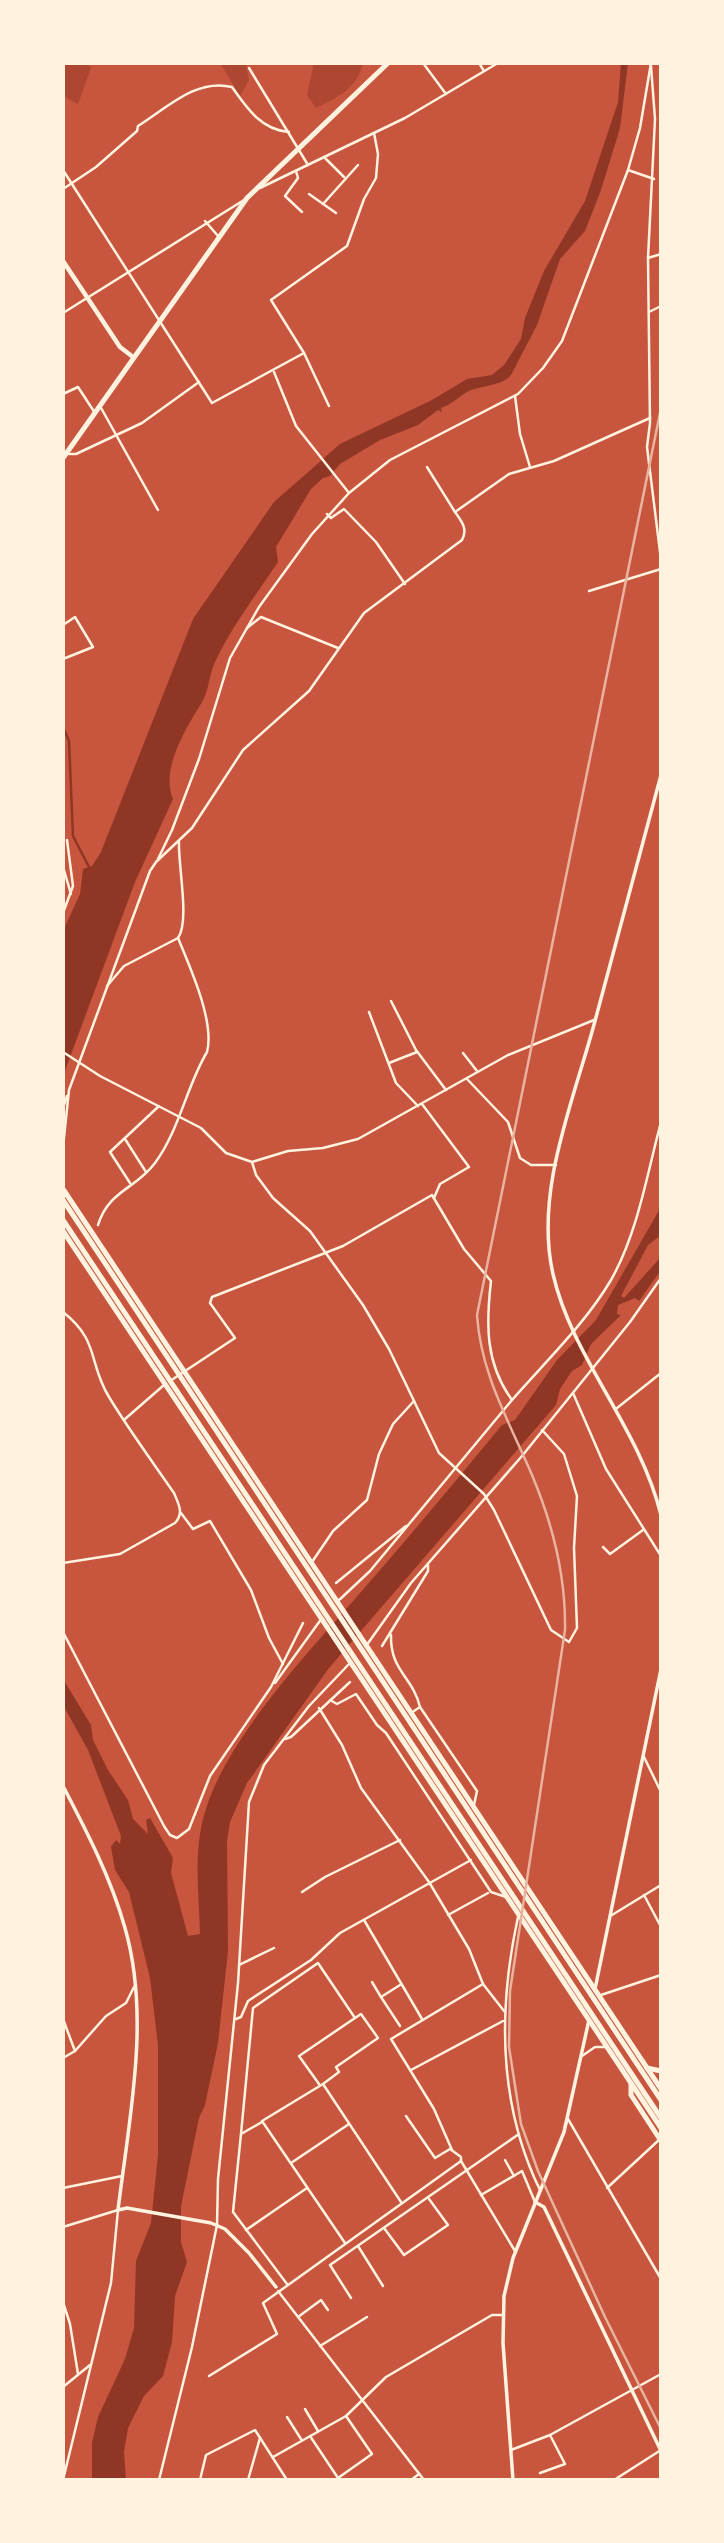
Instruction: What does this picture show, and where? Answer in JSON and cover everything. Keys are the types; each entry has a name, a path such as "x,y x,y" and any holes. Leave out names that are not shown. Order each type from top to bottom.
{"main road":[{"path":"65,455 247,198 388,63"},
{"path":"63,261 120,347 133,357"},
{"path":"63,1189 661,2089"},
{"path":"63,1200 661,2100"},
{"path":"63,1220 661,2118"},
{"path":"63,1231 661,2128"},
{"path":"647,2068 661,2071"},
{"path":"631,2083 631,2095 660,2140"}],"street":[{"path":"424,63 446,94"},
{"path":"479,63 484,71"},
{"path":"254,191 374,133 498,63"},
{"path":"63,1108 107,986 199,759 224,673 244,631 327,514 349,493 390,460 515,396 543,368 562,341 628,170 640,128 651,63"},
{"path":"651,63 654,179 648,258 650,418 647,447 661,560"},
{"path":"248,68 308,165"},
{"path":"63,189 96,167 137,131 138,126 176,100 211,84 232,87 254,116 265,125 289,132"},
{"path":"330,406 304,353 271,300 347,246 364,199 376,178 378,154 374,133"},
{"path":"324,157 344,177"},
{"path":"323,204 344,177 358,165"},
{"path":"63,170 212,403 274,372 304,353"},
{"path":"628,170 654,179"},
{"path":"296,171 298,178 285,196 303,212"},
{"path":"309,194 337,213"},
{"path":"63,313 129,273 205,221 247,198"},
{"path":"205,221 218,236"},
{"path":"648,258 661,254"},
{"path":"649,312 661,306"},
{"path":"274,372 290,415 349,493"},
{"path":"65,455 76,454 142,423 199,382"},
{"path":"63,394 78,387 94,413"},
{"path":"515,396 520,434 530,467"},
{"path":"99,406 158,510"},
{"path":"455,512 509,474 555,461 650,418"},
{"path":"156,862 179,842 243,750 304,696 363,613 462,540 466,533 464,525 427,467"},
{"path":"327,514 331,518 344,509 376,542 405,584"},
{"path":"589,591 661,569"},
{"path":"63,625 75,617 93,647 63,659"},
{"path":"244,631 261,617 338,648"},
{"path":"661,775 556,1164 549,1241 552,1273 574,1331 617,1408 648,1473 661,1515"},
{"path":"63,912 71,894 67,840"},
{"path":"98,1225 103,1208 146,1172 160,1154 210,1041 194,978 178,938 184,916 178,869 179,842"},
{"path":"63,867 71,894"},
{"path":"107,986 124,966 178,938"},
{"path":"391,1002 417,1052 446,1090"},
{"path":"369,1012 402,1093 420,1105 470,1167 440,1184 434,1198"},
{"path":"63,1052 201,1128 226,1153 252,1161 288,1151 323,1148 358,1139 508,1055 595,1020"},
{"path":"388,1063 417,1052"},
{"path":"463,1053 477,1071"},
{"path":"467,1078 508,1122 520,1158 531,1165 556,1164"},
{"path":"63,1147 69,1090"},
{"path":"130,1183 110,1152 159,1106"},
{"path":"337,1602 370,1571 457,1471 512,1400 597,1302 623,1256 661,1122"},
{"path":"125,1139 146,1172"},
{"path":"252,1161 256,1175 273,1198 310,1231 384,1340 439,1453 484,1495 494,1510 551,1630 569,1642 575,1637 577,1628 574,1548 577,1496 564,1454 542,1430"},
{"path":"125,1419 164,1385 235,1338 210,1303 212,1297 326,1253 432,1195 464,1249 491,1281 487,1316 489,1349 498,1375 512,1400"},
{"path":"159,2480 192,2347 217,2225 218,2179 239,1965 246,1815 255,1783 264,1765 309,1706 366,1645 428,1563 542,1430 661,1278"},
{"path":"63,1312 83,1330 91,1344 102,1384 174,1493 180,1512 193,1529 211,1521 251,1590 269,1638 284,1664"},
{"path":"617,1408 661,1373"},
{"path":"573,1392 606,1469 661,1556"},
{"path":"311,1563 333,1531 367,1500 379,1454 393,1423 414,1401"},
{"path":"63,1563 120,1554 175,1524 180,1512"},
{"path":"336,1583 414,1519"},
{"path":"603,1547 610,1554 643,1530"},
{"path":"382,1646 391,1635 405,1603 428,1571 428,1563"},
{"path":"271,1688 323,1621"},
{"path":"63,1632 164,1826 170,1835 177,1838 189,1829 210,1776 271,1688 303,1623"},
{"path":"391,1635 390,1655 418,1697 420,1707 477,1791 474,1807"},
{"path":"513,2480 502,2315 515,2251 568,2119 597,1993 609,1917 661,1669"},
{"path":"285,1739 291,1737 319,1708 350,1682"},
{"path":"330,1700 337,1704 356,1694 377,1725 386,1733 491,1892 507,1897"},
{"path":"411,1713 420,1707"},
{"path":"319,1708 342,1745 361,1788 429,1882 469,1949 483,1984 504,2011"},
{"path":"386,1733 395,1727"},
{"path":"643,1755 661,1792"},
{"path":"63,1786 112,1886 126,1931 134,1987 135,2055 111,2283 63,2480"},
{"path":"302,1892 400,1840"},
{"path":"235,2019 241,2017 248,2001 311,1960 340,1933 471,1860"},
{"path":"609,1917 661,1885"},
{"path":"448,1915 488,1894"},
{"path":"644,1895 660,1925"},
{"path":"519,1915 504,2011 508,2084 519,2134 540,2190"},
{"path":"364,1920 394,1967 400,1985 422,2020"},
{"path":"239,1965 274,1948"},
{"path":"286,2284 233,2212 253,2008 256,2003 318,1963 355,2018"},
{"path":"597,1993 661,1975"},
{"path":"372,1982 400,2026"},
{"path":"483,1984 391,2039 434,2109 452,2150 515,2251"},
{"path":"381,1997 400,1985"},
{"path":"63,2058 75,2052 106,2016 126,2003 134,1987"},
{"path":"661,1993 661,2008"},
{"path":"241,2134 321,2084 339,2071 335,2067 378,2038 361,2014 299,2056 321,2084 402,2203"},
{"path":"63,2019 75,2052"},
{"path":"411,2070 504,2021"},
{"path":"582,2056 595,2047 608,2048"},
{"path":"406,2116 435,2158 452,2150"},
{"path":"568,2119 661,2279"},
{"path":"262,2121 345,2243"},
{"path":"291,2163 349,2124"},
{"path":"351,2298 330,2266 519,2134"},
{"path":"607,2188 660,2140"},
{"path":"505,2160 514,2176"},
{"path":"209,2376 277,2334 263,2303 277,2289 461,2161"},
{"path":"481,2195 522,2171 535,2202 544,2207 661,2451 614,2480"},
{"path":"63,2188 122,2176"},
{"path":"246,2230 307,2188"},
{"path":"384,2228 404,2255 448,2225 428,2197"},
{"path":"63,2227 127,2207 217,2225 243,2247 424,2480"},
{"path":"358,2246 383,2286"},
{"path":"298,2317 321,2300 328,2309"},
{"path":"63,2302 70,2324 78,2374"},
{"path":"273,2457 346,2416 386,2377 492,2315 502,2315"},
{"path":"320,2346 367,2317"},
{"path":"63,2386 90,2365"},
{"path":"511,2450 550,2435 661,2374"},
{"path":"305,2409 318,2431"},
{"path":"310,2435 338,2479 372,2454 346,2416"},
{"path":"287,2417 301,2439"},
{"path":"200,2480 206,2455 256,2430 287,2480"},
{"path":"540,2473 565,2464 550,2435"},
{"path":"248,2480 260,2438"},
{"path":"411,2480 419,2474"}],"shaded area":[{"path":"63,63 88,63 91,68 78,104 63,96"},
{"path":"220,63 251,63 246,66 249,80 240,96"},
{"path":"314,63 363,63 351,86 316,108 307,95"},
{"path":"621,63 628,63 620,128 601,190 585,231 560,259 537,325 511,375 498,383 467,392 441,408 442,412 438,410 418,425 380,440 340,464 330,476 323,478 311,489 276,547 278,562 222,649 213,667 204,698 177,748 170,774 173,799 135,882 63,1076 63,931 80,894 83,869 92,866 101,852 193,619 274,502 340,444 432,400 467,379 492,375 504,365 521,339 525,318 544,271 585,201 618,102"},
{"path":"661,1207 661,1235 648,1245 621,1296 624,1298 661,1257 661,1270 639,1301 635,1298 618,1305 617,1314 621,1315 591,1344 582,1365 572,1371 560,1389 556,1405 329,1668 247,1783 230,1822 227,1841 228,1951 218,2043 181,2206 181,2242 187,2262 175,2296 172,2342 163,2376 144,2396 128,2428 124,2452 126,2480 92,2480 92,2443 98,2417 125,2359 134,2328 136,2261 151,2223 158,2155 158,2045 150,1978 129,1892 115,1870 111,1847 116,1840 120,1844 121,1836 88,1750 63,1705 63,1679 91,1725 93,1740 108,1770 128,1800 133,1819 148,1834 146,1820 150,1818 173,1858 171,1873 188,1936 200,1934 198,1872 201,1827 216,1783 231,1754 295,1668 502,1425 515,1420 557,1360 596,1320"}],"waterway":[{"path":"63,727 69,741 73,836 90,869"}],"railway":[{"path":"661,408 477,1315 490,1378 532,1475 552,1532 561,1570 565,1610 565,1630 510,1991 509,2047 521,2124 538,2171 605,2317 661,2429"}]}
